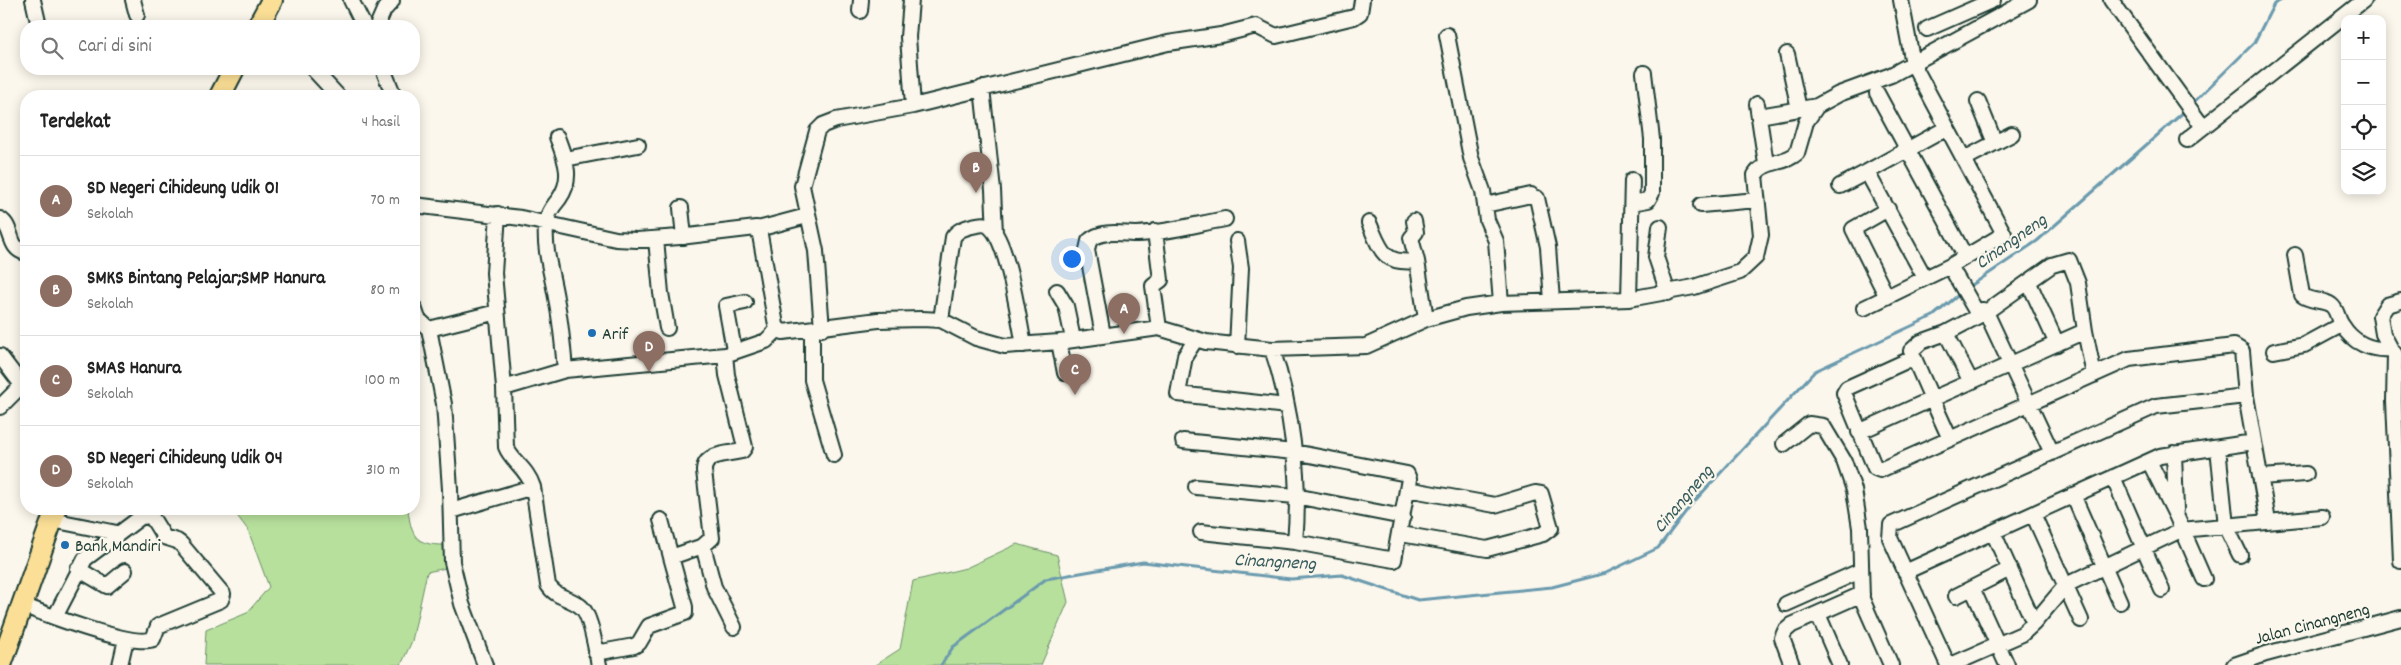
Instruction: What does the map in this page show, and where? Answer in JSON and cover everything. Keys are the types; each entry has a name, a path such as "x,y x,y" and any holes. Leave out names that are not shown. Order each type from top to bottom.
{"highway":[{"path":"261,20 272,0"},
{"path":"223,90 231,75"},
{"path":"1,665 54,515"}],"street":[{"path":"33,0 38,20"},
{"path":"134,0 137,16"},
{"path":"352,0 361,20"},
{"path":"911,0 908,38 912,106"},
{"path":"834,455 812,380 817,329 816,251 802,186 820,128 836,120 912,106 1168,43 1222,35 1251,26 1260,27 1276,36 1288,34 1354,17 1360,13 1362,0"},
{"path":"1864,308 1925,278 1953,272 1965,256 2004,234 1913,64 1901,0"},
{"path":"1927,29 1970,4 1993,0"},
{"path":"1766,164 1758,110 1799,109 1817,106 1839,94 1883,79 1913,64 2029,0"},
{"path":"2111,0 2203,127"},
{"path":"2187,140 2364,0"},
{"path":"380,20 384,10 392,1"},
{"path":"1970,4 1980,28"},
{"path":"1447,35 1471,158 1485,205 1487,220 1496,241 1501,303"},
{"path":"1787,54 1799,109"},
{"path":"1632,203 1648,200 1652,193 1652,139 1644,73"},
{"path":"319,75 332,90"},
{"path":"385,75 392,90"},
{"path":"982,88 993,190 995,233 1005,259 1024,345"},
{"path":"1877,93 1965,256"},
{"path":"1978,101 1995,142"},
{"path":"778,330 791,332 878,320 940,320 994,344 1024,345 1059,342 1159,328 1237,346 1272,349 1366,346 1426,319 1466,308 1501,303 1630,299 1668,293 1724,278 1749,265 1756,257 1761,235 1754,179 1757,172 1766,164 1790,158 1797,153 1806,122 1817,106"},
{"path":"1840,186 1908,151 1947,128"},
{"path":"1964,159 2012,134"},
{"path":"557,137 568,170 565,189 552,207 546,224 546,256 556,296 565,370"},
{"path":"564,159 638,145"},
{"path":"1867,172 1925,278"},
{"path":"1630,299 1632,180"},
{"path":"1485,205 1534,197 1548,247 1552,301"},
{"path":"1701,205 1757,200"},
{"path":"420,206 498,214 616,239 656,239 758,229 807,216"},
{"path":"681,208 684,237"},
{"path":"1887,297 1853,229 1888,210"},
{"path":"498,214 494,273 504,388 506,447 510,455 527,473 533,487 548,586 556,595 575,602 586,611 597,662 634,646 639,642 649,626 685,613 686,607 661,520"},
{"path":"0,219 6,223 14,246 20,252"},
{"path":"1102,335 1087,245 1092,238 1117,232 1138,234 1225,219"},
{"path":"1414,221 1416,232 1411,238 1417,261 1426,319"},
{"path":"1369,223 1387,258 1399,262 1417,261"},
{"path":"940,320 953,237 960,230 983,224 990,227 995,233"},
{"path":"1660,227 1656,257 1668,293"},
{"path":"758,229 778,330"},
{"path":"1155,231 1161,280 1153,286 1159,328"},
{"path":"656,239 661,293 668,328"},
{"path":"1237,241 1241,268 1237,346"},
{"path":"2295,254 2302,295 2330,304 2335,309 2341,325 2356,341 2367,347 2391,349"},
{"path":"1950,439 1911,351 1921,342 1946,333 1986,312 2029,284 2052,265 2069,260 2078,283 2084,332 2094,374"},
{"path":"1953,272 1971,305 1976,311 1982,310 1986,312 2052,453"},
{"path":"2029,284 2057,344"},
{"path":"1057,291 1066,306 1073,339"},
{"path":"2401,301 2387,305 2380,316 2380,326 2396,358 2394,401 2401,561"},
{"path":"671,557 703,546 712,538 704,471 706,462 711,458 742,451 745,447 727,375 729,353 726,306 745,302"},
{"path":"429,329 498,312"},
{"path":"420,321 429,329 444,404 451,511 450,548 458,589 485,665"},
{"path":"2274,351 2304,345 2341,325"},
{"path":"504,388 565,370 729,353 766,341 778,330"},
{"path":"1859,432 2084,332"},
{"path":"1946,333 1971,382"},
{"path":"1196,338 1185,356 1178,394 1287,406"},
{"path":"1059,342 1065,373"},
{"path":"1913,358 1847,388 1844,393 1875,468 1880,470 2030,405 2094,374 2139,356 2234,346 2242,351 2246,396 2268,521"},
{"path":"1272,349 1283,380 1294,452 1295,542"},
{"path":"0,356 20,378"},
{"path":"0,407 20,387"},
{"path":"2246,396 2156,406 1890,525 1890,538 1950,665 2022,634 2034,623 2066,585 2144,550 2182,530 2322,517"},
{"path":"1784,444 1809,424 1823,426 1844,461 1854,490 1860,528 1862,594 1891,665"},
{"path":"1183,442 1294,452 1401,472 1409,478 1401,534 1394,560 1295,542 1201,532"},
{"path":"1905,572 2149,461 2174,454 2254,442"},
{"path":"2218,448 2226,526 2240,555"},
{"path":"2174,454 2176,515"},
{"path":"2149,461 2176,515 2204,579"},
{"path":"2260,477 2306,474"},
{"path":"2113,477 2162,590"},
{"path":"451,511 533,487"},
{"path":"1196,487 1295,496 1403,517"},
{"path":"1401,534 1487,549 1543,534 1551,528 1541,494 1535,493 1495,504 1407,490"},
{"path":"2073,496 2120,602"},
{"path":"2033,514 2081,620"},
{"path":"57,515 117,533"},
{"path":"22,605 55,617 126,638 148,641 153,639 158,626 220,600 223,594 181,544 164,538 151,516 141,517 96,548 85,558 55,617"},
{"path":"1994,532 2034,623"},
{"path":"703,546 714,587 734,627"},
{"path":"78,569 108,586 125,571"},
{"path":"1956,596 2010,569"},
{"path":"1786,604 1860,571"},
{"path":"1972,588 2007,665"},
{"path":"1792,665 1782,638 1785,631 1792,625 1862,594"},
{"path":"1818,614 1840,665"},
{"name":"Jalan Cinangneng","path":"2234,665 2266,654 2401,618"},
{"path":"120,665 126,638"}],"green space":[{"path":"237,515 409,515 416,537 426,543 443,545 446,568 427,572 412,641 401,665 204,665 206,630 247,613 269,587 248,530"},
{"path":"1017,544 1057,555 1068,602 1041,665 875,665 900,649 913,581 966,568"}],"waterway":[{"name":"Cinangneng","path":"2192,104 2254,43 2274,4 2282,0"},
{"name":"Cinangneng","path":"1966,289 2037,241 2186,110"},
{"name":"Cinangneng","path":"941,665 953,647 1046,579 1143,562 1291,579 1342,575 1418,600 1552,587 1606,573 1658,548 1690,506 1815,371 1933,316 1961,293"}],"place":[{"name":"SMKS Bintang Pelajar;SMP Hanura","path":"976,193"},
{"name":"Arif","path":"592,333"},
{"name":"SD Negeri Cihideung Udik 01","path":"1124,334"},
{"name":"SD Negeri Cihideung Udik 04","path":"649,372"},
{"name":"SMAS Hanura","path":"1075,395"},
{"name":"Bank Mandiri","path":"65,545"}]}
